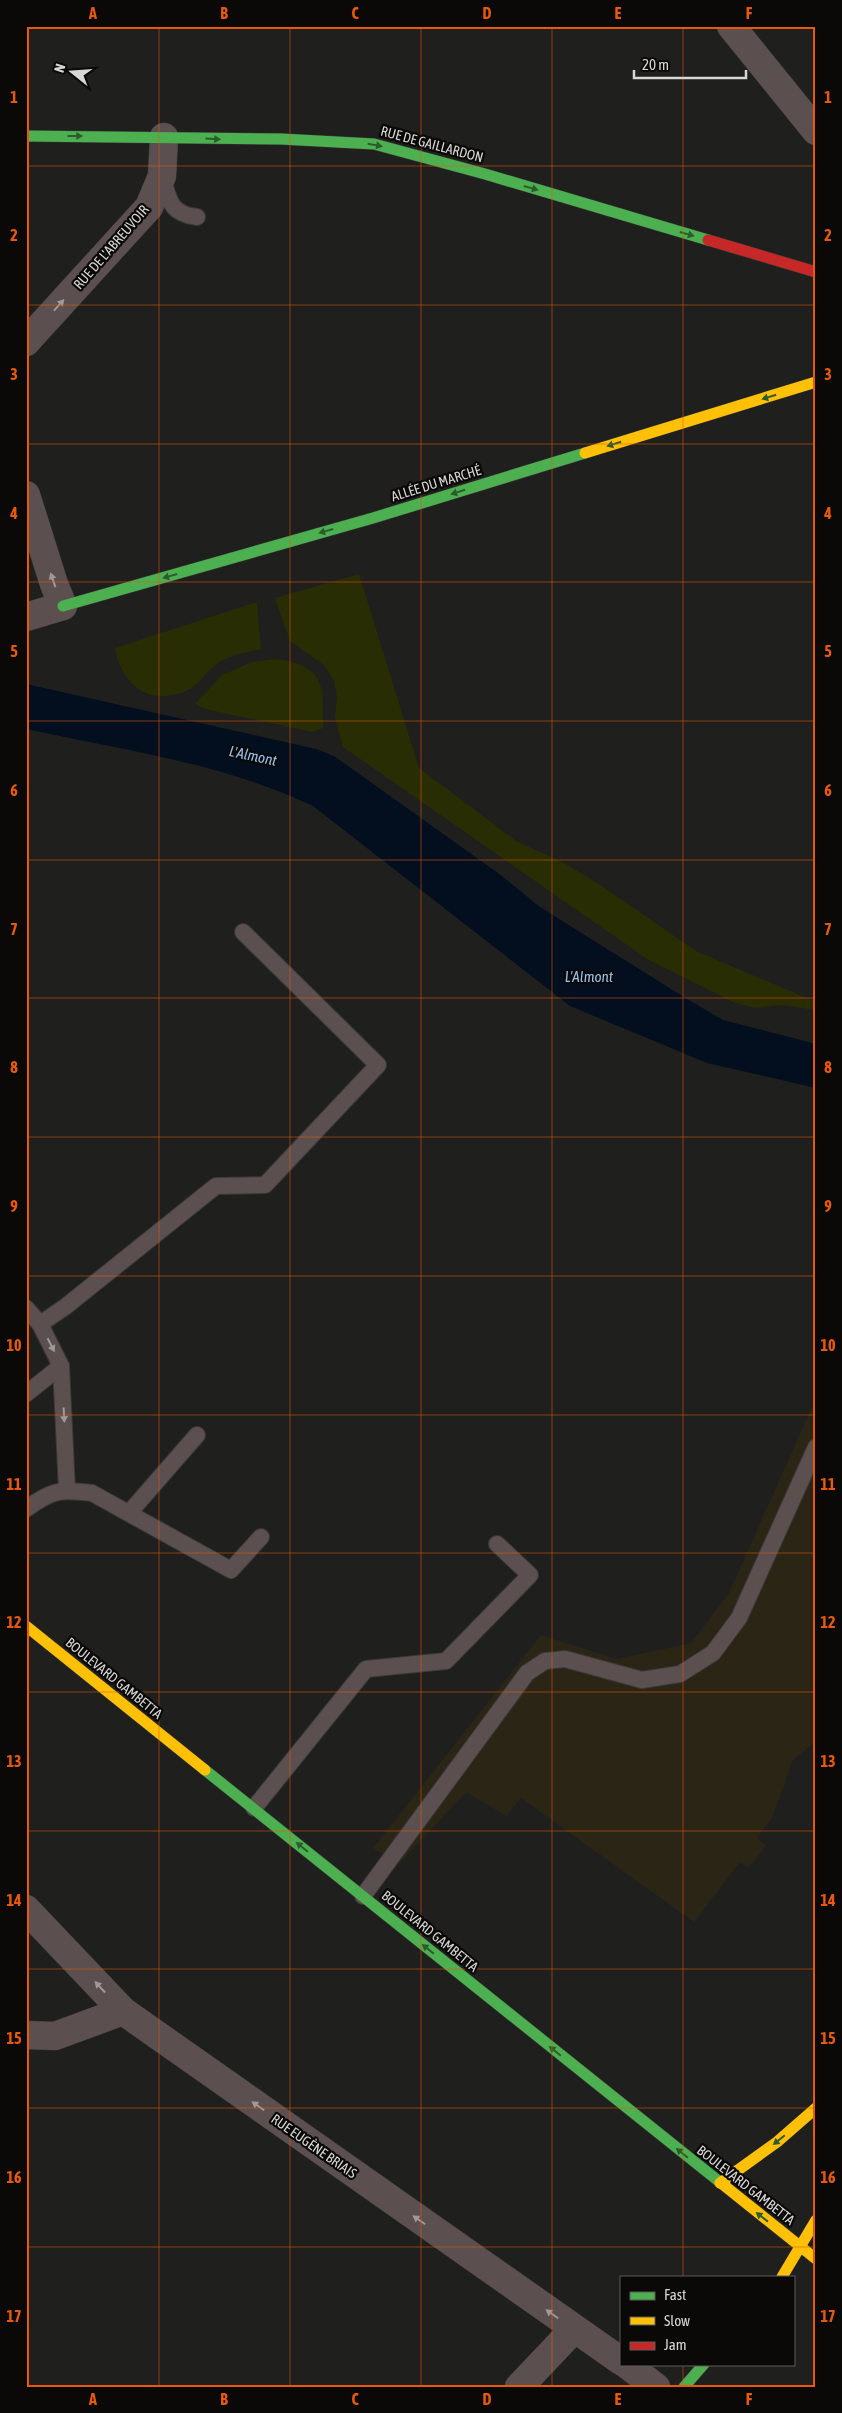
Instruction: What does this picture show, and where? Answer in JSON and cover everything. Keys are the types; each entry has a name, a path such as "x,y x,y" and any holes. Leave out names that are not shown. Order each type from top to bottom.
{"street":[{"path":"731,26 816,131"},
{"name":"RUE DE GAILLARDON","path":"26,136 164,137 223,140 281,139 374,144 494,177 816,272"},
{"name":"RUE DE L'ABREUVOIR","path":"26,342 149,207 162,176 164,137"},
{"name":"ALLÉE DU MARCHÉ","path":"63,606 373,518 816,382"},
{"path":"26,495 54,584 63,606 26,617"},
{"name":"BOULEVARD GAMBETTA","path":"26,1626 816,2259"},
{"name":"RUE EUGÈNE BRIAIS","path":"26,1909 123,2011 620,2360"},
{"path":"26,2035 55,2036 123,2011"},
{"path":"720,2183 777,2142 816,2108"},
{"path":"783,2276 816,2220"},
{"path":"519,2387 574,2329"},
{"path":"629,2366 656,2387"},
{"path":"684,2387 702,2366"}],"lane":[{"path":"162,176 170,204 183,215 197,217"},
{"path":"40,1324 65,1307 216,1186 265,1185 378,1065 243,932"},
{"path":"26,1308 40,1324 61,1366 67,1490"},
{"path":"26,1394 61,1366"},
{"path":"129,1513 197,1435"},
{"path":"363,1896 526,1673 544,1661 565,1659 642,1680 680,1674 713,1653 739,1618 816,1447"},
{"path":"26,1509 46,1495 67,1490 92,1493 231,1570 261,1537"},
{"path":"254,1808 366,1669 446,1661 530,1575 497,1544"}],"shaded area":[{"path":"816,1398 816,1741 793,1760 772,1818 757,1838 766,1846 748,1868 740,1862 694,1922 521,1798 506,1816 466,1792 399,1864 373,1848 541,1635 616,1659 691,1643 729,1593"}],"green space":[{"path":"359,574 419,768 516,841 562,862 596,882 696,951 816,1002 816,1010 780,1005 755,1008 735,1003 647,959 343,747 335,717 337,697 334,681 324,665 290,641 275,598"},
{"path":"257,602 261,649 223,660 190,689 163,696 151,695 140,690 124,674 115,648"},
{"path":"276,659 304,666 313,672 318,680 323,700 323,728 312,732 205,709 195,704 222,675 252,662"}],"water":[{"name":"L'Almont","path":"26,684 316,749 334,756 498,873 540,907 687,999 723,1020 816,1044 816,1088 707,1063 570,1006 313,806 279,791 208,768 26,729"}],"traffic: fast":[{"path":"26,136 281,139 374,144 485,174 708,240"},
{"path":"63,606 373,518 585,453"},
{"path":"205,1770 721,2183"},
{"path":"684,2387 702,2366"}],"traffic: slow":[{"path":"585,453 816,382"},
{"path":"26,1626 205,1770"},
{"path":"720,2183 777,2142 816,2108"},
{"path":"721,2183 816,2259"},
{"path":"783,2276 816,2220"}],"traffic: jam":[{"path":"708,240 816,272"}]}
